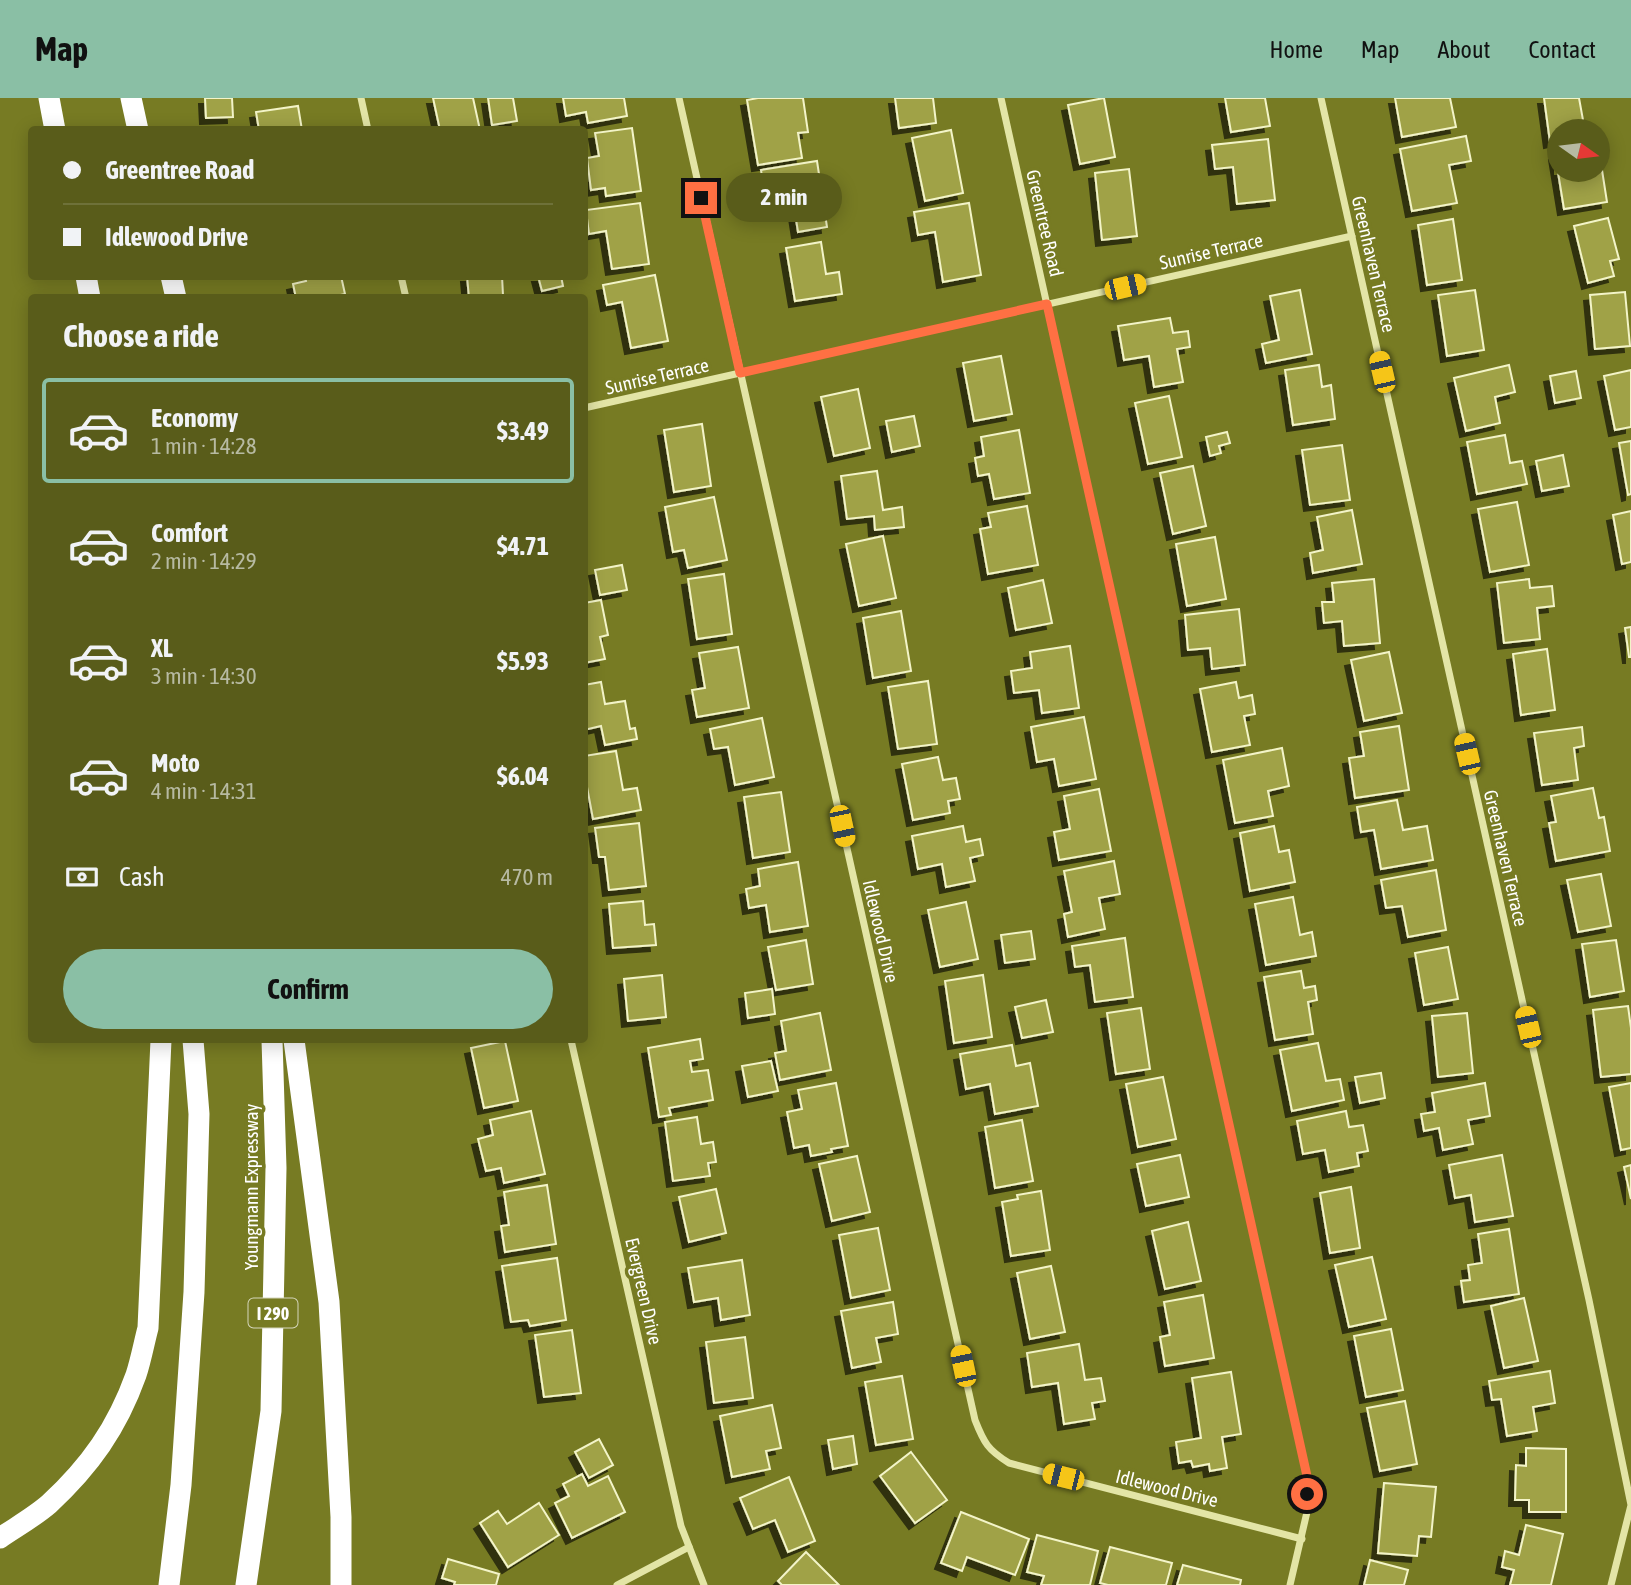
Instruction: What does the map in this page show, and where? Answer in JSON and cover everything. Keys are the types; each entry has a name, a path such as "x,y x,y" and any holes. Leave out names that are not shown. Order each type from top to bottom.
{"highway":[{"path":"49,98 54,126"},
{"path":"131,98 137,126"},
{"path":"0,1538 47,1505 101,1447 121,1412 136,1373 148,1328 160,1043"},
{"path":"169,1585 181,1485 194,1292 199,1114 193,1043"},
{"name":"Youngmann Expressway","path":"246,1585 271,1411 276,1168 272,1043"},
{"path":"294,1043 329,1302 341,1517 341,1585"}],"street":[{"path":"361,98 367,126"},
{"name":"Idlewood Drive","path":"679,98 972,1407 982,1439 994,1453 1009,1463 1302,1539"},
{"name":"Greentree Road","path":"1001,98 1307,1476 1307,1512 1290,1585"},
{"name":"Greenhaven Terrace","path":"1321,98 1589,1300 1631,1505 1611,1585"},
{"name":"Sunrise Terrace","path":"588,407 1352,236"},
{"name":"Evergreen Drive","path":"572,1043 675,1502 681,1526 704,1585"},
{"path":"617,1585 690,1547"}],"building":[{"path":"205,98 232,98 233,117 206,118"},
{"path":"433,98 473,98 479,126 439,126"},
{"path":"488,98 513,98 517,121 492,125"},
{"path":"563,98 624,98 627,116 588,123 586,112 566,116"},
{"path":"803,98 808,132 798,133 802,158 758,165 747,100"},
{"path":"895,98 933,98 936,123 899,128"},
{"path":"1104,98 1115,157 1080,164 1068,105"},
{"path":"1225,98 1265,98 1270,126 1231,132"},
{"path":"1395,98 1450,98 1456,127 1402,137"},
{"path":"1544,98 1579,98 1583,119 1547,120"},
{"path":"298,106 301,126 258,126 256,112"},
{"path":"632,128 641,191 606,196 605,188 591,190 588,158 599,156 595,133"},
{"path":"951,130 963,193 925,201 912,138"},
{"path":"1466,136 1471,161 1449,165 1457,203 1412,211 1400,149"},
{"path":"1268,139 1275,200 1237,204 1233,167 1215,169 1212,145"},
{"path":"817,161 827,227 798,232 793,200 766,205 761,170"},
{"path":"1129,169 1137,236 1102,240 1095,173"},
{"path":"1560,182 1604,182 1607,202 1564,209"},
{"path":"640,203 649,264 612,269 606,231 589,234 588,210"},
{"path":"969,203 981,275 943,282 935,232 918,235 914,212"},
{"path":"1608,218 1619,259 1610,261 1614,276 1588,283 1574,226"},
{"path":"1453,219 1462,280 1427,285 1418,225"},
{"path":"821,242 826,274 839,272 842,294 795,301 786,248"},
{"path":"655,275 668,341 631,348 622,302 607,305 603,285"},
{"path":"342,280 345,294 295,294 293,284"},
{"path":"467,280 502,280 503,294 469,294"},
{"path":"539,280 562,280 563,286 542,291"},
{"path":"1300,290 1312,354 1266,363 1262,344 1279,340 1270,296"},
{"path":"1475,290 1484,350 1447,356 1438,295"},
{"path":"1625,292 1630,346 1595,349 1590,295"},
{"path":"1170,318 1173,333 1188,331 1190,347 1177,349 1183,382 1154,387 1149,356 1124,360 1118,326"},
{"path":"1001,356 1012,414 974,421 963,363"},
{"path":"1319,365 1322,387 1331,385 1335,419 1293,425 1285,370"},
{"path":"1509,365 1515,392 1495,397 1500,423 1466,431 1454,378"},
{"path":"1631,370 1631,427 1615,430 1604,376"},
{"path":"1576,371 1581,398 1555,403 1550,376"},
{"path":"858,389 870,448 834,456 821,397"},
{"path":"1169,396 1182,457 1148,464 1135,403"},
{"path":"914,416 920,446 892,452 886,421"},
{"path":"702,424 711,486 674,492 664,430"},
{"path":"1019,430 1030,493 994,499 989,474 978,476 975,458 984,456 981,437"},
{"path":"1227,432 1230,443 1219,446 1221,453 1210,456 1206,437"},
{"path":"1505,435 1510,463 1522,461 1527,484 1477,494 1467,442"},
{"path":"1631,441 1631,494 1628,495 1619,443"},
{"path":"1342,445 1350,500 1310,505 1302,450"},
{"path":"1563,455 1569,486 1542,491 1536,461"},
{"path":"1193,466 1206,526 1173,534 1160,473"},
{"path":"877,471 883,510 902,507 904,527 875,530 874,516 847,519 841,476"},
{"path":"714,497 727,560 688,568 684,550 673,552 665,507"},
{"path":"1517,502 1529,565 1490,572 1478,509"},
{"path":"1027,506 1038,565 988,574 980,529 991,527 988,513"},
{"path":"1352,510 1362,564 1313,573 1310,553 1323,550 1317,517"},
{"path":"1631,511 1631,562 1622,564 1613,515"},
{"path":"883,536 896,598 859,606 846,544"},
{"path":"1215,537 1226,599 1187,606 1176,544"},
{"path":"622,565 627,590 600,595 595,570"},
{"path":"724,574 732,634 697,639 688,579"},
{"path":"1374,579 1380,643 1344,646 1342,621 1324,623 1322,602 1334,602 1332,583"},
{"path":"1529,579 1530,588 1552,586 1554,606 1537,608 1540,639 1504,643 1497,583"},
{"path":"1043,580 1052,623 1016,630 1008,588"},
{"path":"601,600 608,635 600,637 605,659 588,662 588,602"},
{"path":"1239,609 1245,665 1212,669 1210,648 1188,650 1185,615"},
{"path":"901,611 911,671 873,678 863,618"},
{"path":"1631,627 1631,657 1629,657 1625,628"},
{"path":"1070,646 1079,708 1042,713 1039,690 1014,693 1011,671 1032,668 1030,652"},
{"path":"738,647 749,708 697,717 692,690 705,688 699,653"},
{"path":"1547,649 1555,710 1521,715 1513,654"},
{"path":"1389,652 1402,713 1364,721 1351,660"},
{"path":"928,681 937,744 898,749 888,687"},
{"path":"601,682 605,704 625,701 630,729 635,728 637,739 605,745 601,726 588,729 588,684"},
{"path":"1236,682 1239,698 1252,695 1255,714 1244,716 1250,745 1212,752 1200,689"},
{"path":"1084,717 1096,779 1059,786 1054,759 1037,762 1031,727"},
{"path":"762,718 774,777 735,785 728,747 714,749 710,729"},
{"path":"1399,726 1409,790 1355,798 1349,758 1364,756 1360,732"},
{"path":"1582,727 1584,746 1574,748 1578,780 1542,785 1534,733"},
{"path":"1282,748 1289,786 1268,791 1273,816 1235,823 1223,760"},
{"path":"616,751 623,790 637,788 641,810 593,819 588,792 588,755"},
{"path":"938,757 943,780 956,778 960,799 948,801 950,813 913,820 902,764"},
{"path":"1593,788 1599,818 1604,817 1610,851 1556,861 1549,823 1556,822 1551,796"},
{"path":"1099,789 1111,851 1059,860 1054,832 1070,829 1064,796"},
{"path":"781,792 790,852 753,858 744,797"},
{"path":"1397,800 1403,830 1427,826 1433,860 1381,869 1374,830 1361,832 1357,807"},
{"path":"639,823 646,886 609,890 605,857 599,857 595,828"},
{"path":"963,826 966,842 980,839 983,855 970,858 975,881 946,887 942,864 918,869 912,836"},
{"path":"1274,826 1279,852 1289,850 1295,882 1250,891 1240,833"},
{"path":"1114,861 1120,894 1099,898 1105,929 1068,937 1064,914 1072,912 1064,871"},
{"path":"798,862 808,926 770,932 766,905 749,908 746,889 760,886 758,869"},
{"path":"1436,870 1446,930 1408,937 1402,906 1386,908 1381,880"},
{"path":"1601,874 1611,926 1578,932 1567,880"},
{"path":"1293,897 1300,935 1312,932 1316,956 1266,965 1255,904"},
{"path":"643,901 645,925 654,924 656,945 613,948 609,904"},
{"path":"966,902 978,959 940,967 928,910"},
{"path":"1031,931 1035,959 1005,963 1001,935"},
{"path":"1125,938 1133,997 1095,1002 1090,965 1075,967 1072,946"},
{"path":"806,940 813,984 776,990 768,947"},
{"path":"1616,940 1624,991 1590,997 1582,944"},
{"path":"1448,947 1458,999 1424,1005 1415,953"},
{"path":"1301,971 1304,988 1315,986 1317,1000 1308,1002 1313,1034 1275,1040 1264,977"},
{"path":"662,975 666,1017 628,1021 624,979"},
{"path":"983,975 992,1037 954,1043 945,981"},
{"path":"772,989 775,1014 748,1018 745,993"},
{"path":"1046,1000 1053,1032 1022,1038 1015,1007"},
{"path":"1628,1006 1631,1074 1601,1077 1593,1010"},
{"path":"1141,1008 1150,1069 1116,1074 1107,1013"},
{"path":"820,1013 831,1070 780,1080 775,1053 786,1051 781,1021"},
{"path":"1467,1013 1473,1073 1438,1077 1432,1016"},
{"path":"700,1039 703,1059 690,1061 692,1072 708,1070 713,1100 669,1108 671,1115 659,1117 648,1048"},
{"path":"505,1043 518,1101 484,1108 471,1048"},
{"path":"1318,1043 1326,1081 1340,1079 1344,1100 1292,1111 1280,1050"},
{"path":"1012,1045 1016,1066 1030,1063 1038,1106 995,1114 990,1084 966,1089 960,1054"},
{"path":"771,1061 778,1091 748,1097 742,1066"},
{"path":"1381,1073 1385,1098 1360,1103 1355,1077"},
{"path":"1163,1077 1176,1139 1138,1147 1126,1084"},
{"path":"836,1083 848,1146 811,1156 809,1145 794,1148 787,1112 802,1109 798,1090"},
{"path":"1485,1083 1490,1116 1468,1120 1473,1144 1443,1150 1439,1128 1424,1131 1421,1114 1435,1112 1432,1093"},
{"path":"1631,1083 1631,1148 1621,1150 1609,1087"},
{"path":"531,1111 545,1174 504,1183 501,1168 486,1171 478,1139 493,1135 490,1120"},
{"path":"1346,1111 1349,1127 1363,1125 1368,1151 1357,1153 1359,1166 1329,1172 1325,1150 1303,1154 1297,1121"},
{"path":"697,1117 701,1144 713,1142 716,1162 708,1163 710,1176 673,1181 665,1122"},
{"path":"1022,1120 1033,1181 995,1188 985,1127"},
{"path":"1180,1155 1189,1197 1146,1206 1137,1164"},
{"path":"1502,1155 1513,1216 1475,1222 1471,1195 1455,1198 1449,1165"},
{"path":"857,1156 870,1212 832,1221 819,1164"},
{"path":"1631,1165 1631,1199 1624,1167"},
{"path":"547,1185 556,1244 505,1252 501,1226 509,1225 504,1192"},
{"path":"1351,1187 1360,1248 1330,1253 1320,1193"},
{"path":"716,1189 726,1233 689,1242 679,1197"},
{"path":"1041,1191 1050,1250 1011,1256 1002,1202 1018,1199 1017,1195"},
{"path":"1188,1222 1201,1281 1165,1289 1152,1231"},
{"path":"878,1228 890,1290 851,1298 839,1235"},
{"path":"1509,1229 1519,1294 1464,1302 1461,1281 1470,1280 1468,1265 1482,1263 1478,1234"},
{"path":"1372,1257 1386,1319 1349,1327 1335,1265"},
{"path":"557,1258 566,1320 530,1326 528,1320 511,1322 502,1266"},
{"path":"742,1260 750,1315 721,1320 718,1298 694,1302 688,1268"},
{"path":"1051,1266 1065,1332 1030,1339 1017,1273"},
{"path":"1203,1295 1214,1358 1165,1366 1160,1337 1170,1335 1164,1302"},
{"path":"1524,1298 1538,1361 1504,1368 1491,1306"},
{"path":"893,1302 898,1334 876,1338 881,1362 852,1368 841,1311"},
{"path":"1391,1329 1403,1390 1366,1397 1354,1336"},
{"path":"572,1330 581,1393 544,1397 535,1335"},
{"path":"745,1337 753,1398 714,1403 706,1342"},
{"path":"1079,1344 1085,1380 1101,1378 1105,1401 1092,1403 1095,1419 1064,1424 1058,1383 1032,1387 1027,1353"},
{"path":"1550,1371 1555,1403 1533,1407 1537,1431 1507,1436 1501,1399 1492,1400 1489,1381"},
{"path":"1231,1372 1241,1434 1222,1437 1227,1468 1210,1471 1209,1464 1193,1467 1191,1461 1179,1463 1176,1442 1201,1438 1192,1378"},
{"path":"902,1376 913,1439 876,1445 865,1382"},
{"path":"1405,1401 1417,1464 1380,1471 1367,1408"},
{"path":"772,1405 781,1448 766,1451 770,1469 732,1477 720,1416"},
{"path":"853,1436 857,1464 833,1469 828,1440"},
{"path":"599,1439 613,1465 589,1478 575,1452"},
{"path":"1526,1448 1566,1449 1566,1512 1529,1512 1529,1500 1515,1500 1516,1465 1526,1466"},
{"path":"911,1452 947,1500 915,1523 880,1476"},
{"path":"582,1474 588,1486 608,1476 625,1512 572,1538 555,1503 569,1496 563,1484"},
{"path":"789,1477 815,1541 788,1552 775,1520 753,1529 740,1498"},
{"path":"1384,1483 1436,1487 1431,1537 1419,1536 1417,1556 1378,1553"},
{"path":"539,1503 559,1535 508,1567 480,1523 498,1511 507,1524"},
{"path":"961,1512 1029,1539 1015,1575 967,1557 962,1571 941,1563"},
{"path":"1526,1525 1563,1534 1551,1585 1510,1585 1514,1570 1502,1567 1505,1551 1519,1555"},
{"path":"1037,1535 1098,1551 1090,1585 1041,1585 1044,1576 1027,1572"},
{"path":"1110,1547 1172,1563 1166,1585 1100,1583"},
{"path":"806,1552 839,1585 782,1585 778,1581"},
{"path":"448,1559 499,1574 496,1585 454,1585 455,1582 442,1578"},
{"path":"1370,1560 1408,1570 1404,1585 1364,1585"},
{"path":"1183,1565 1241,1580 1240,1585 1177,1585"}],"route":[{"path":"701,198 740,373 1047,304 1307,1476 1307,1494"}]}
